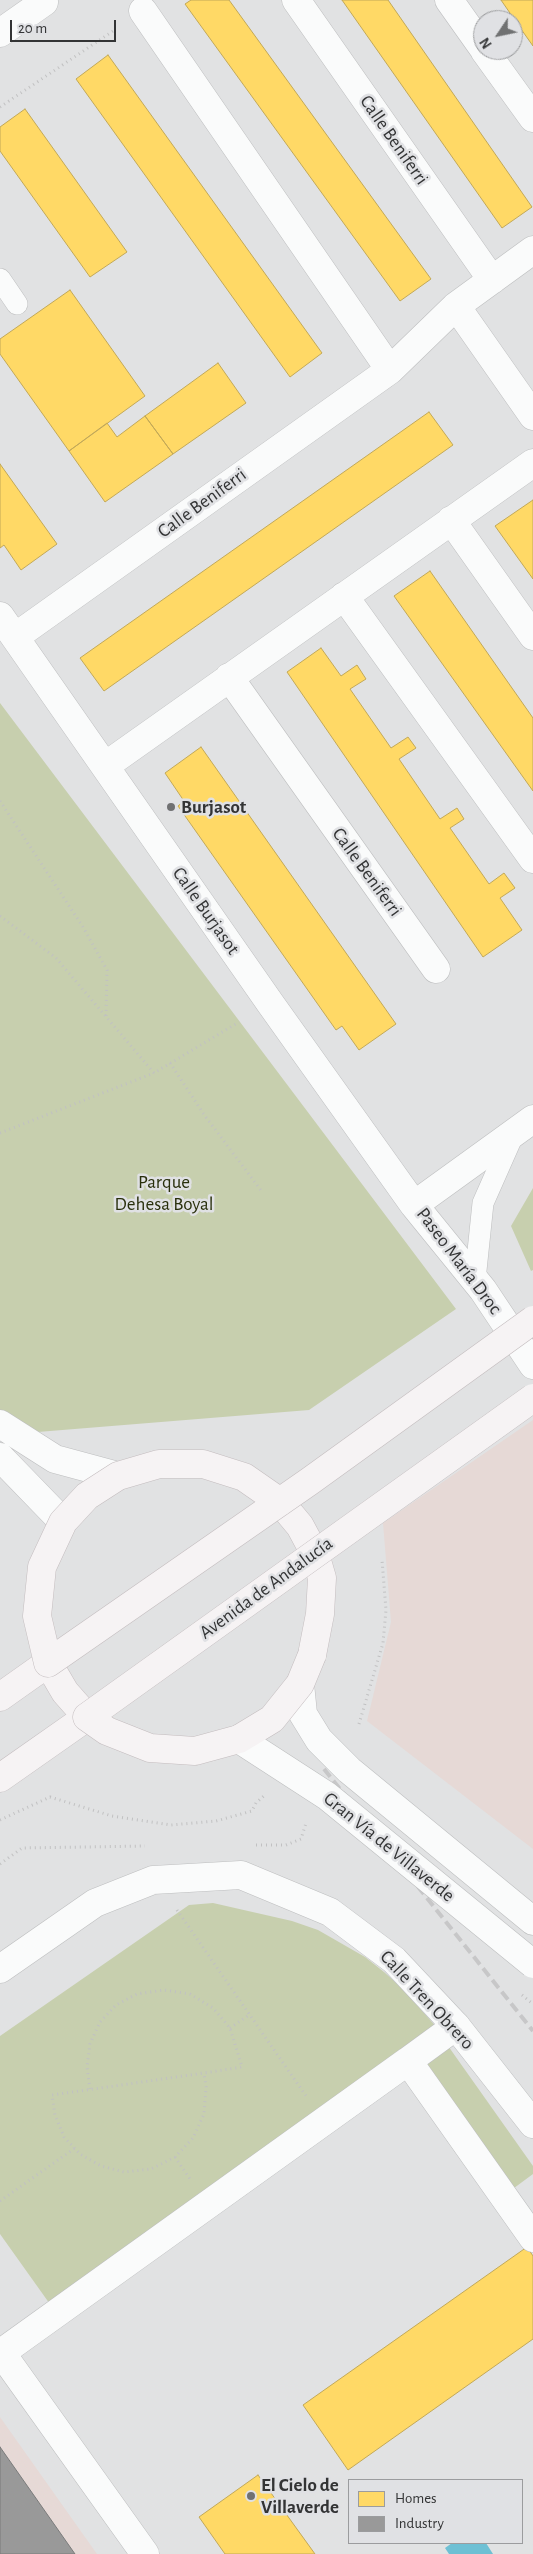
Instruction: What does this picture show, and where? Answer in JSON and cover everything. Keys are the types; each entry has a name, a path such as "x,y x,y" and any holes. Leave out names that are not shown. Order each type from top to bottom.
{"main road":[{"path":"0,1697 280,1502 533,1320"},
{"name":"Avenida de Andalucía","path":"0,1778 533,1398"},
{"path":"159,1464 203,1464 244,1477 280,1502 300,1526 315,1554 322,1578 320,1614 312,1655 300,1684 272,1719 238,1739 195,1751 150,1748 108,1731 87,1717 65,1692 48,1663 37,1616 42,1567 63,1522 88,1496 118,1476 159,1464"}],"street":[{"path":"0,33 44,2 43,0"},
{"name":"Calle Beniferri","path":"296,0 492,280"},
{"path":"449,0 473,34"},
{"path":"143,10 390,370"},
{"path":"492,60 533,118"},
{"name":"Calle Beniferri","path":"8,627 390,370 456,306 533,250"},
{"path":"456,306 530,405"},
{"path":"105,766 533,462"},
{"path":"451,520 533,636"},
{"path":"344,596 533,859"},
{"name":"Calle Burjasot","path":"8,627 414,1205"},
{"name":"Calle Beniferri","path":"229,677 436,969"},
{"name":"Paseo María Droc","path":"524,1126 414,1205 475,1280 533,1365"},
{"path":"0,1424 55,1459 118,1476"},
{"path":"0,1457 63,1522"},
{"name":"Gran Vía de Villaverde","path":"300,1684 303,1714 319,1740 349,1770 533,1921"},
{"name":"Gran Vía de Villaverde","path":"238,1739 327,1796 533,1964"},
{"name":"Calle Tren Obrero","path":"0,1970 95,1903 153,1880 240,1875 330,1912 394,1960 456,2026 528,2115"},
{"path":"145,2554 1,2352 456,2026"},
{"path":"408,2061 533,2238"}],"lane":[{"path":"0,278 17,304"},
{"path":"475,1280 483,1203 524,1126"}],"path":[{"path":"0,107 143,10"},
{"path":"0,801 83,926 107,970 106,1018"},
{"path":"0,916 56,958 154,1073"},
{"path":"0,1133 154,1073 239,1022"},
{"path":"170,1064 205,1116 264,1192"},
{"path":"359,1724 383,1643 386,1610 382,1560"},
{"path":"0,1820 50,1797 112,1816 171,1825 216,1821 252,1810 256,1803 267,1794"},
{"path":"301,1839 306,1824"},
{"path":"174,1907 324,2121"},
{"path":"90,2089 87,2067 90,2044 100,2022 116,2005 137,1994 164,1990 190,1994 213,2008 230,2028 242,2067 204,2072 52,2095 55,2115 64,2137 80,2154 101,2166 124,2172 150,2169 175,2157 193,2138 204,2114 206,2087 204,2072"},
{"path":"230,2028 249,2015"},
{"path":"0,2201 75,2148"}],"shaded area":[{"path":"533,1420 533,1849 367,1721 391,1622 383,1523"},
{"path":"0,2417 97,2554 0,2554"}],"green space":[{"name":"Parque Dehesa Boyal","path":"0,703 456,1309 309,1410 13,1434 0,1424"},
{"path":"533,1188 533,1270 531,1271 511,1226"},
{"path":"213,1903 292,1921 318,1930 365,1957 384,1972 403,1989 438,2029 52,2307 0,2234 0,2036 189,1905"},
{"path":"446,2043 533,2166 533,2174 510,2191 419,2063"}],"water":[{"path":"451,2544 487,2544 493,2554 449,2554 445,2548"}],"building: Homes":[{"path":"191,0 229,0 431,279 400,301 185,4"},
{"path":"342,0 388,0 532,207 502,228"},
{"path":"501,0 533,0 533,46 523,32 523,10 508,10"},
{"path":"108,55 322,353 290,377 76,79"},
{"path":"25,109 127,252 90,277 0,151 0,127"},
{"path":"70,290 145,396 69,451 0,354 0,339"},
{"path":"218,363 246,403 173,454 145,416"},
{"path":"429,412 453,445 104,691 80,658"},
{"path":"145,416 173,454 105,502 69,451 107,423 117,437"},
{"path":"0,464 57,544 21,570 4,545 0,548"},
{"path":"533,500 533,579 495,526"},
{"path":"430,571 533,718 533,791 394,596"},
{"path":"321,648 341,676 357,665 366,679 350,689 391,748 408,737 416,748 399,759 440,819 457,808 464,819 450,828 489,884 504,873 515,888 500,898 522,930 483,957 287,672"},
{"path":"201,747 396,1024 359,1050 342,1026 336,1030 178,806 184,801 165,773"},
{"path":"527,2247 533,2256 533,2339 348,2470 303,2405"},
{"name":"El Cielo de Villaverde","path":"258,2475 315,2554 225,2554 199,2517"}],"building: Industry":[{"path":"0,2447 75,2554 0,2554"}],"railway":[{"path":"324,1769 533,2031"}],"place":[{"name":"Burjasot","path":"171,807"},
{"name":"El Cielo de Villaverde","path":"251,2496"}]}
